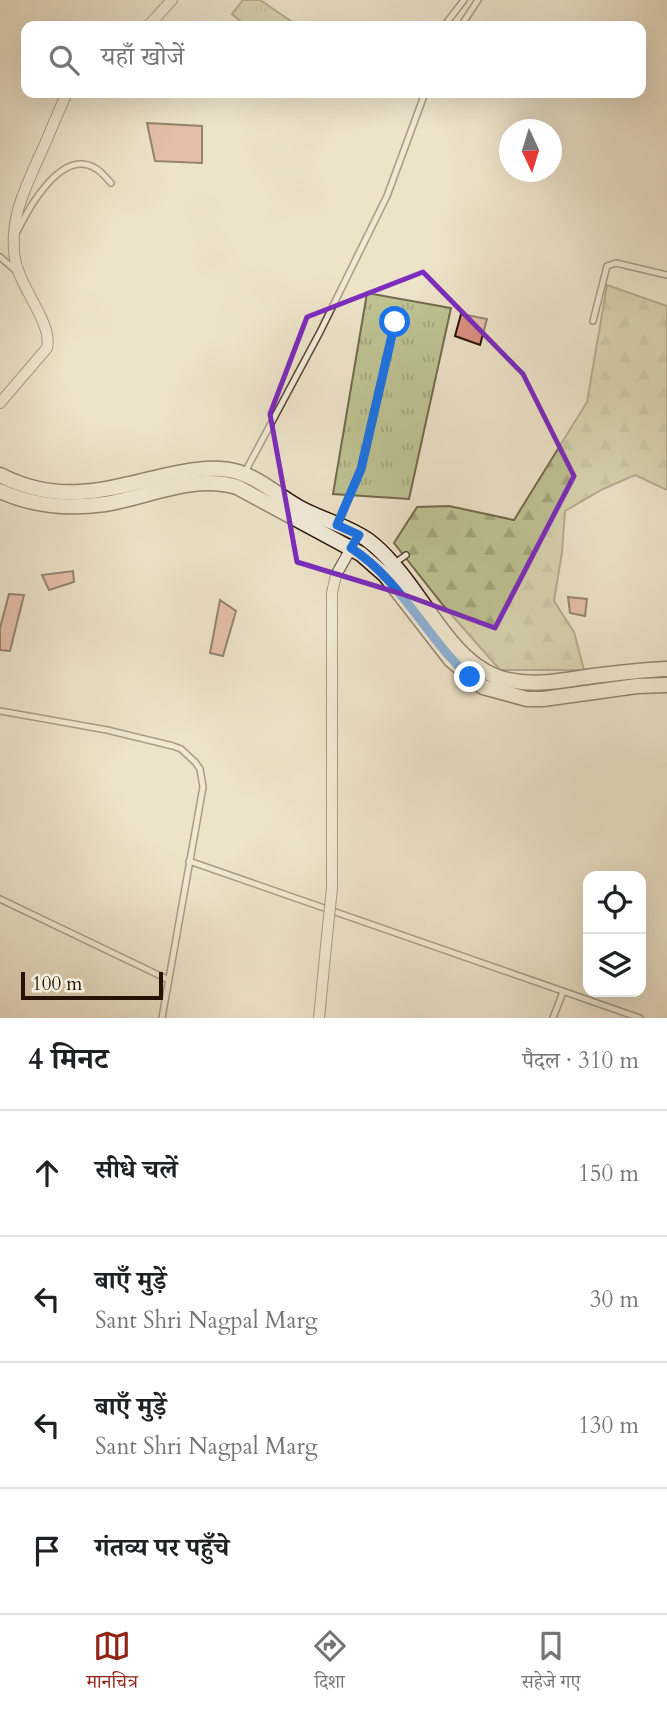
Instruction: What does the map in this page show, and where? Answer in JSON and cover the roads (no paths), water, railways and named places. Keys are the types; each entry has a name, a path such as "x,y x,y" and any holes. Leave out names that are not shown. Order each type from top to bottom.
{"street":[{"path":"153,21 172,0"},
{"path":"0,403 47,348 45,327 18,272 14,239 20,198 65,98"},
{"path":"0,475 37,490 58,492 111,488 177,473 219,468 244,474 301,508 337,525 385,575 451,660 483,687 527,699 543,699 637,686 667,685"},
{"path":"0,491 34,503 78,506 105,504 195,484 228,485 246,491 294,519 355,542 369,541 393,564 461,652 490,674 529,683 546,683 643,670 667,670"},
{"path":"319,1018 332,888 332,593 336,575 355,542"}],"lane":[{"path":"448,21 464,0"},
{"path":"464,21 478,0"},
{"path":"244,474 320,332 387,196 423,98"},
{"path":"14,239 41,190 63,172 84,165 93,166 111,183"},
{"path":"0,257 18,272"},
{"path":"593,321 610,263 616,262 667,275"},
{"path":"337,525 361,469 395,322"},
{"path":"393,564 406,555"},
{"path":"0,711 173,746 190,756 200,769 203,787 162,1018"},
{"path":"189,861 640,1018"},
{"path":"0,899 167,979"},
{"path":"553,1018 563,992"}]}
